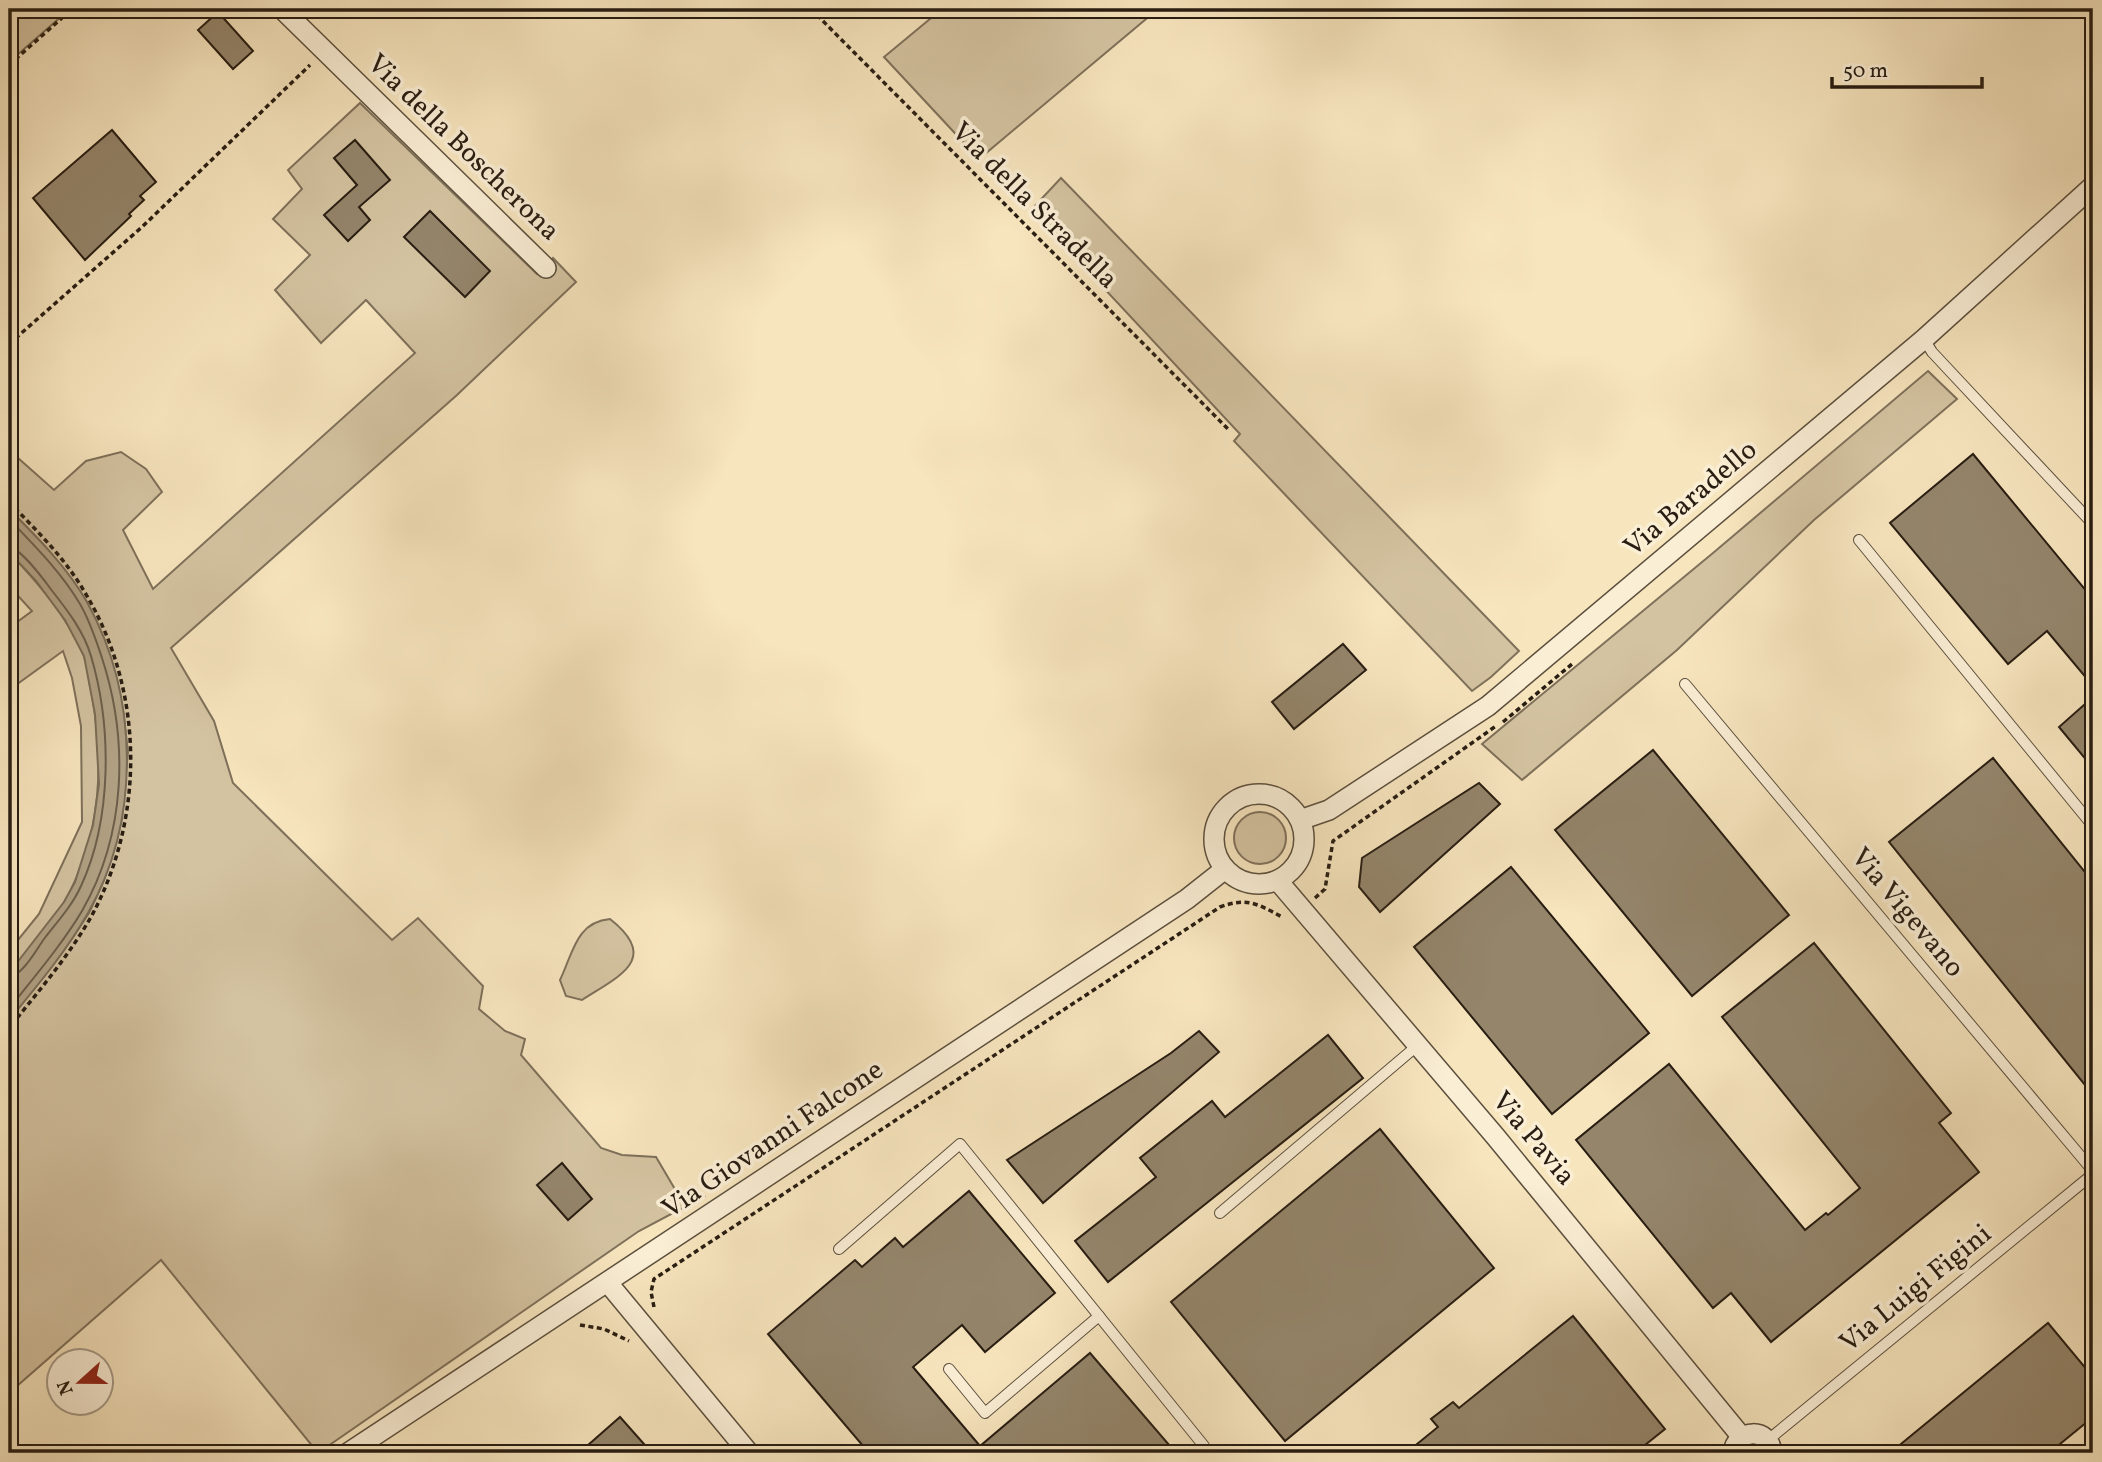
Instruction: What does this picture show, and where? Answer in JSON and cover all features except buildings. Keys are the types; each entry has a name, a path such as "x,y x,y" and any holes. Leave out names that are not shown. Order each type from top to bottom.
{"street":[{"name":"Via della Boscherona","path":"282,9 547,268"},
{"name":"Via Baradello","path":"1300,820 1329,810 1488,706 1924,339 2093,186"},
{"path":"1264,794 1279,798 1300,820 1304,848 1290,873 1278,881 1264,885 1236,879 1225,869 1217,856 1214,841 1216,826 1223,812 1234,801 1248,795 1264,794"},
{"name":"Via Giovanni Falcone","path":"348,1453 1187,899 1225,869"},
{"name":"Via Pavia","path":"1278,881 1418,1045 1737,1445"},
{"path":"608,1283 749,1453"},
{"path":"1737,1445 1750,1433 1760,1434 1770,1447"}],"lane":[{"path":"1924,339 1933,353 2093,524"},
{"path":"1858,540 2093,826"},
{"name":"Via Vigevano","path":"1685,684 2093,1172"},
{"path":"1220,1213 1418,1045"},
{"path":"839,1249 960,1144 1207,1453"},
{"name":"Via Luigi Figini","path":"1770,1447 2093,1172"},
{"path":"950,1368 985,1413 1099,1316"}],"path":[{"path":"9,65 72,9"},
{"name":"Via della Stradella","path":"811,9 1229,430"},
{"path":"9,344 142,227 324,51"},
{"path":"9,502 65,563 97,613 120,674 128,711 132,751 131,789 125,824 107,883 76,941 9,1028"},
{"path":"1325,889 1333,841"},
{"path":"572,1329 582,1324 604,1329 634,1343 661,1324 651,1292 654,1279 1220,907 1234,902 1254,902 1283,918 1302,908"}],"shaded area":[{"path":"9,9 70,9 9,62"},
{"path":"942,9 1158,9 979,159 884,57"},
{"path":"360,103 537,274 553,258 576,282 457,395 171,648 214,721 233,783 392,940 418,918 483,986 479,1009 505,1031 525,1039 521,1055 601,1148 622,1155 656,1157 679,1196 705,1196 639,1231 318,1453 161,1260 63,1346 46,1346 46,1361 9,1393 9,1020 71,940 89,913 102,885 122,819 128,752 115,674 87,602 42,543 9,509 9,450 54,490 86,461 121,452 146,469 162,492 123,530 153,589 415,353 366,300 321,343 275,290 310,255 273,219 302,189 288,170"},
{"path":"1061,178 1519,651 1491,677 1472,691 1234,441 1240,434 1031,210"},
{"path":"1928,371 1957,399 1814,520 1677,650 1522,780 1482,744 1713,553"},
{"path":"9,552 60,613 83,654 95,714 98,788 90,837 74,883 53,919 9,973 9,951 39,914 82,822 81,726 72,678 63,651 9,690 9,628 32,611 9,586"},
{"path":"1260,812 1279,819 1286,838 1279,857 1260,864 1241,857 1234,838 1241,819"},
{"path":"610,919 625,933 632,945 633,956 629,965 609,983 582,1000 566,996 560,980 577,940 590,926"}],"water":[{"path":"9,509 61,565 87,602 117,677 127,758 125,799 118,838 105,877 88,913 70,941 9,1020 9,973 64,902 75,882 93,825 99,784 95,714 84,656 65,620 36,581 9,552"}]}
